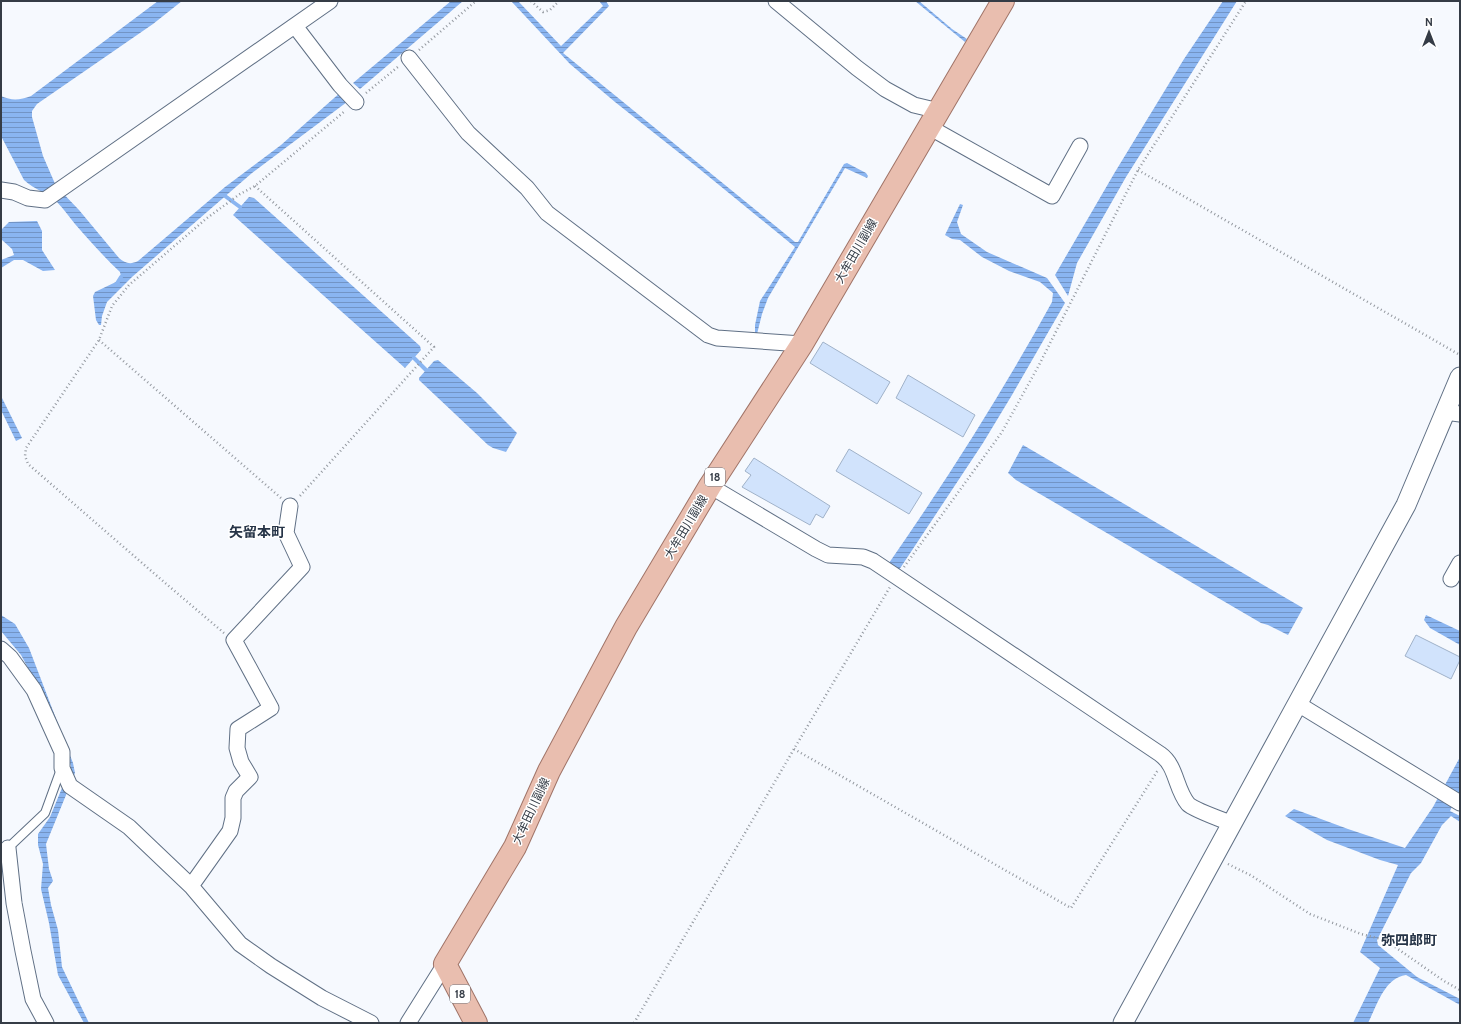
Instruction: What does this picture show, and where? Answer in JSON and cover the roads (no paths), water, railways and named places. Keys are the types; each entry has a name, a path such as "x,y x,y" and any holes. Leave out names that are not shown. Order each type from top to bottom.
{"main road":[{"name":"大牟田川副線","path":"445,964 514,847 549,771 626,627 710,486 802,344 1003,1"},
{"name":"18","path":"445,964 476,1023"}],"street":[{"path":"1,190 14,192 28,198 45,200 330,1"},
{"path":"776,1 885,90 914,105 1052,196 1080,146"},
{"path":"295,26 340,85 353,99"},
{"path":"409,58 468,133 527,188 547,213 708,335 717,338 802,344"},
{"path":"1124,1023 1406,505 1428,457 1452,413 1460,378"},
{"path":"710,486 828,555 863,557 873,561 1166,757 1171,765 1182,795 1190,805 1233,824"},
{"path":"191,886 230,831 233,818 233,798 236,791 250,777 241,762 237,748 238,729 271,708 234,640 302,567 286,533 290,506"},
{"path":"1451,579 1460,563"},
{"path":"1,649 10,657 34,690 62,752 62,768 70,786 129,827 191,886 240,944 271,966 322,998 372,1023"},
{"path":"1298,704 1460,803"},
{"path":"8,848 14,903 33,999 46,1023"},
{"path":"408,1023 445,964"}],"lane":[{"path":"8,848 45,813 62,768"}],"water":[{"path":"158,1 182,1 153,24 37,104 32,111 32,117 43,156 56,186 123,261 130,263 138,261 225,187 281,145 342,91 351,99 252,173 132,277 107,302 102,316 101,325 99,325 96,320 93,296 95,292 120,280 120,272 91,242 57,202 24,180 1,136 1,96 9,99 16,99 31,96"},
{"path":"451,1 463,1 360,89 353,83"},
{"path":"511,1 518,1 561,46 603,6 599,1 606,1 609,6 563,53 795,242 798,242 844,164 847,163 866,173 868,176 867,178 845,168 768,298 757,334 755,334 755,325 760,301 795,247 570,64"},
{"path":"915,1 919,1 952,29 967,39 965,42"},
{"path":"1223,1 1237,1 1126,177 1077,263 1068,296 1055,275 1115,172 1184,59"},
{"path":"249,197 254,198 420,346 421,350 405,368 233,215"},
{"path":"960,204 963,205 957,222 961,234 987,252 1047,278 1065,303 983,443 899,570 889,563 974,435 1052,302 1053,293 1040,282 1009,271 982,257 960,240 952,239 945,235"},
{"path":"37,221 42,231 42,250 55,270 43,271 23,260 14,260 1,268 1,260 14,255 12,249 2,240 2,229 9,222"},
{"path":"438,360 477,393 517,433 506,452 488,445 419,380 419,378 434,361"},
{"path":"1,396 22,438 16,441 1,410"},
{"path":"1023,445 1303,608 1288,635 1261,623 1016,480 1008,473"},
{"path":"1,615 15,624 29,648 73,763 75,773 46,844 49,869 53,881 48,888 58,930 62,967 89,1023 84,1023 58,975 49,923 41,889 43,864 38,845 38,834 50,817 71,766 41,692 21,655 1,631"},
{"path":"1426,615 1460,631 1460,645 1430,628 1424,620"},
{"path":"1460,757 1460,790 1450,811 1460,816 1460,822 1451,816 1442,825 1421,863 1411,873 1377,940 1378,945 1417,977 1460,999 1460,1005 1406,975 1398,977 1387,987 1378,1001 1368,1023 1353,1023 1380,968 1360,952 1398,865 1380,860 1327,840 1285,816 1294,809 1405,848 1433,807"}],"waterway":[{"path":"225,196 240,207"},
{"path":"116,285 121,277"},
{"path":"414,358 426,370"}],"district":[{"name":"矢留本町","path":"257,532"},
{"name":"弥四郎町","path":"1409,940"}]}
